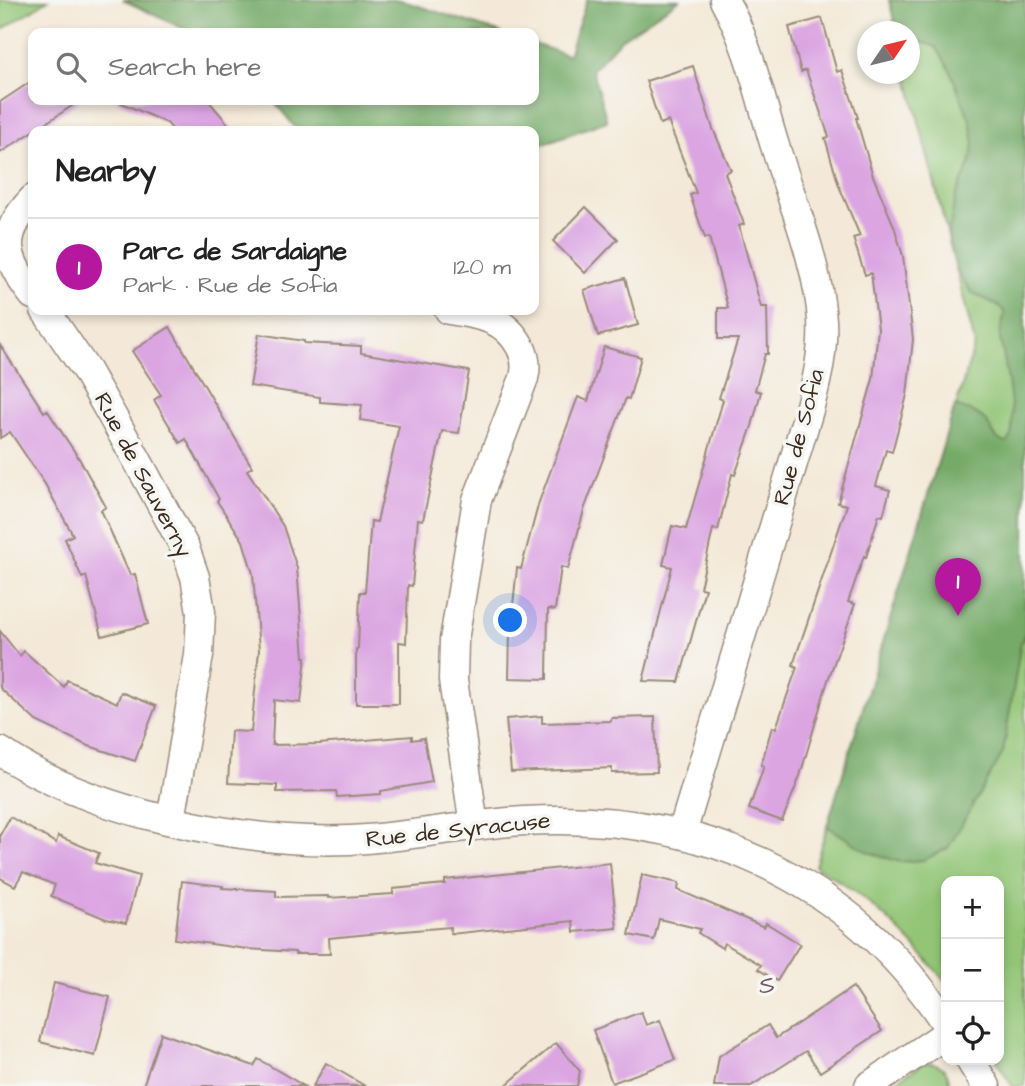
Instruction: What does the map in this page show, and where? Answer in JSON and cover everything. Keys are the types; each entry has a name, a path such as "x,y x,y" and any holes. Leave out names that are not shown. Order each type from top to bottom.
{"street":[{"name":"Rue de Sofia","path":"682,833 809,410 817,379 822,339 819,299 810,261 740,37 724,0"},
{"path":"28,203 10,217 3,233 2,244 10,264 28,288"},
{"name":"Rue de Sauverny","path":"48,315 86,370 136,458 185,548 195,577 201,612 199,655 171,820"},
{"path":"474,826 453,680 454,640 477,500 521,387 526,363 515,338 500,322 477,315"},
{"name":"Rue de Syracuse","path":"0,751 70,788 134,811 242,834 317,840 388,838 523,821 586,820 649,826 682,833 737,851 780,871 798,880 849,916 905,967 941,1017"},
{"path":"869,1086 941,1037"},
{"path":"973,1065 984,1086"}],"green space":[{"path":"0,0 48,0 0,31"},
{"path":"123,0 400,0 487,28 182,28"},
{"path":"587,0 679,0 621,39 592,70 607,121 539,145 539,126 294,126 277,105 539,105 539,46 568,55"},
{"path":"889,0 1025,0 1025,1086 1012,1086 999,1065 1004,1065 1004,876 941,876 941,977 918,949 886,918 852,890 815,866 975,344 910,84 920,84 920,21 894,21"},
{"path":"889,0 1025,0 1025,633 1021,642 1003,753 948,848 924,860 900,862 868,852 827,826 955,406 982,417 1001,441 1008,442 1012,419 1000,339 1004,311 971,292 956,270 948,235 956,194 970,164 974,144 970,120 949,68 936,47 920,43 920,21 894,21"},
{"path":"925,1062 943,1068 948,1076 949,1086 889,1086"}],"building":[{"path":"822,18 837,72 842,70 873,176 894,226 903,256 913,339 907,395 892,452 886,450 876,486 890,490 883,516 879,515 848,602 855,604 827,683 800,776 782,821 749,809 764,766 761,765 772,727 776,728 797,667 793,665 847,505 838,503 873,379 878,329 871,273 865,275 853,238 860,236 839,186 825,138 829,137 806,70 801,72 789,27"},
{"path":"693,66 713,129 731,170 725,173 744,224 739,226 761,307 767,307 768,354 765,354 755,390 761,392 752,426 735,475 732,474 718,530 713,529 700,588 705,589 679,682 643,681 672,567 663,565 672,526 686,529 723,400 719,398 738,339 718,339 718,308 728,308 709,237 705,238 690,195 696,193 668,121 660,124 646,81"},
{"path":"28,83 28,105 73,105 41,126 28,126 28,135 0,153 0,102"},
{"path":"126,105 212,105 230,126 170,126"},
{"path":"586,207 618,239 585,273 553,241"},
{"path":"625,278 638,325 598,336 584,290"},
{"path":"170,327 252,467 247,470 283,526 297,568 306,657 301,703 274,700 272,745 412,736 412,740 424,738 432,782 381,791 381,794 337,797 336,791 277,792 277,785 228,783 231,731 251,732 259,650 253,574 243,541 217,501 219,499 186,439 180,443 154,400 161,395 132,351"},
{"path":"259,334 304,343 361,346 361,353 469,371 459,433 442,431 423,520 418,519 412,586 408,585 406,643 399,642 399,704 356,704 356,649 360,592 365,592 371,521 377,522 399,426 360,420 362,405 320,402 320,397 250,386"},
{"path":"0,345 44,412 47,410 80,460 106,507 101,510 130,575 135,574 148,624 102,636 86,576 82,578 65,539 73,535 45,484 10,432 0,438"},
{"path":"604,347 641,357 629,399 626,398 584,510 568,569 561,567 555,610 548,609 547,679 509,678 510,633 517,568 521,569 539,502 578,397 588,401"},
{"path":"0,631 20,656 24,651 64,687 67,680 117,703 121,692 156,706 135,761 86,745 36,721 0,688"},
{"path":"542,716 542,723 655,717 657,772 612,773 612,768 511,772 506,719"},
{"path":"10,817 56,843 58,836 99,853 95,863 139,876 126,923 106,919 51,896 55,885 23,872 15,886 0,878 0,835"},
{"path":"610,863 617,928 574,932 573,921 451,934 450,927 380,933 329,938 330,954 295,954 175,939 182,881 223,886 222,888 276,891 276,897 328,898 393,894 393,889 445,884 445,880"},
{"path":"642,875 679,883 678,890 764,927 766,923 800,944 777,981 758,969 761,965 724,943 722,948 698,933 700,929 659,919 654,940 629,935"},
{"path":"54,983 110,997 95,1056 40,1042"},
{"path":"853,987 882,1031 820,1072 806,1051 751,1086 714,1086 719,1056 768,1025 776,1038"},
{"path":"641,1012 646,1025 660,1020 675,1060 612,1083 593,1030"},
{"path":"161,1033 254,1066 258,1059 304,1086 143,1086"},
{"path":"556,1043 580,1071 577,1086 505,1086"},
{"path":"326,1063 365,1086 313,1086"}],"place":[{"name":"Parc de Sardaigne","path":"958,616"}],"district":[{"name":"S","path":"768,986"}]}
